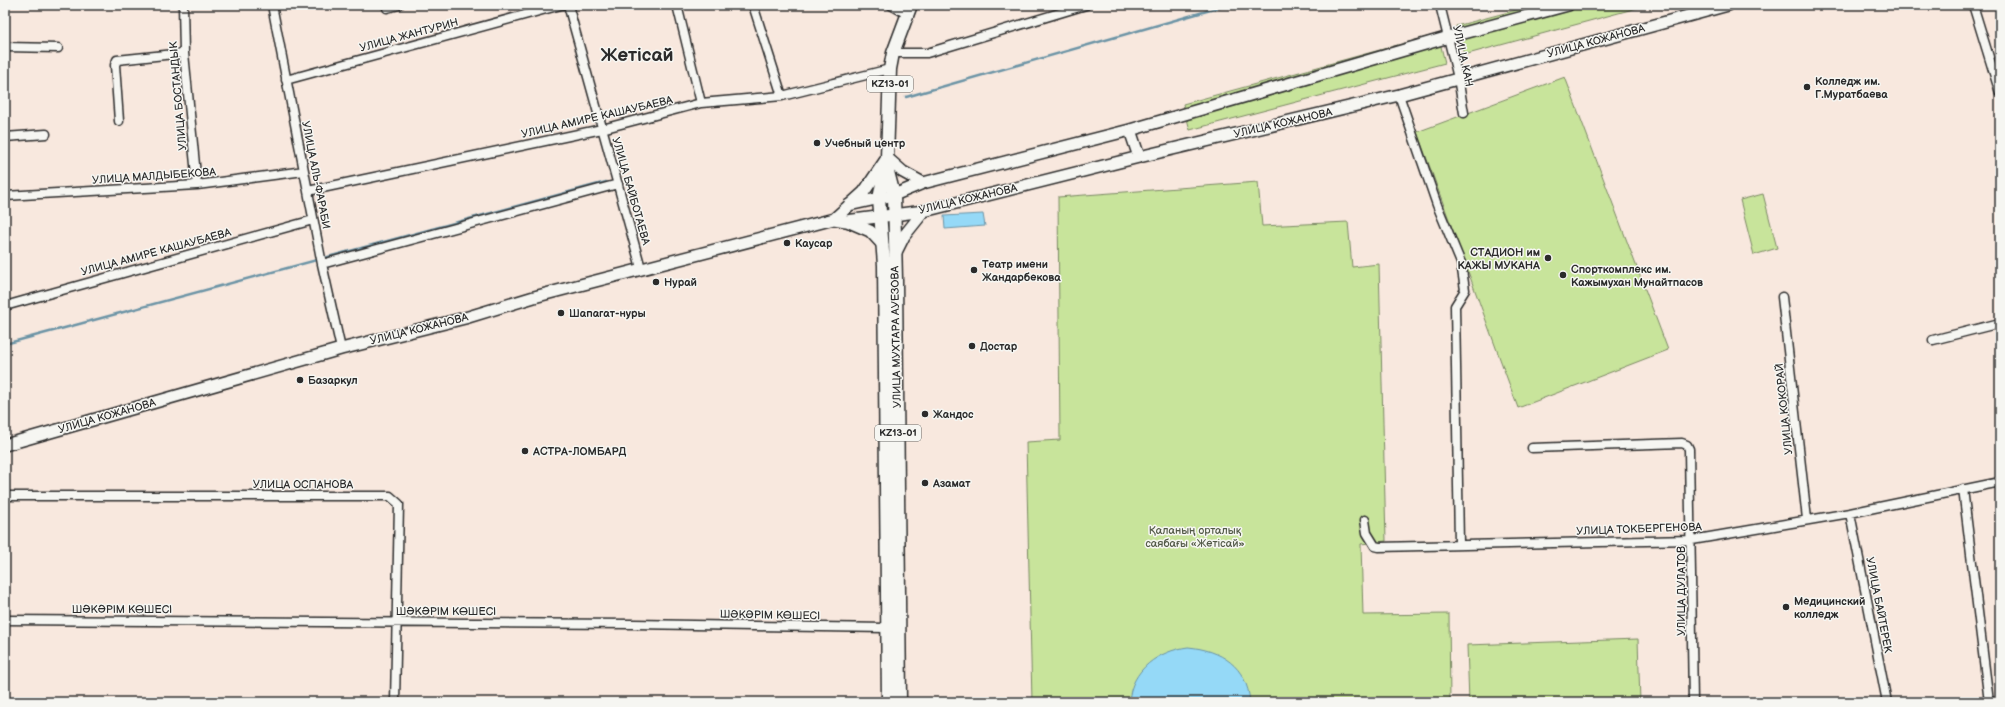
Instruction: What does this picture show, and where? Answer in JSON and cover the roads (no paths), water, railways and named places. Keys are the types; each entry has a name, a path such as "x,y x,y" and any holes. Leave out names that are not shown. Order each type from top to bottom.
{"main road":[{"name":"УЛИЦА МУХТАРА АУЕЗОВА","path":"888,702 886,628 887,468 883,245 879,216 879,199 887,162 890,69 893,53 909,9"},
{"name":"УЛИЦА МУХТАРА АУЕЗОВА","path":"887,162 894,195 893,214 896,280 900,702"}],"street":[{"name":"УЛИЦА БОСТАНДЫК","path":"184,5 184,53 198,185"},
{"name":"УЛИЦА АЛЬ-ФАРАБИ","path":"272,5 313,220 341,349"},
{"path":"387,8 399,5"},
{"name":"УЛИЦА ЖАНТУРИН","path":"286,80 561,5"},
{"name":"УЛИЦА БАЙБОТАЕВА","path":"568,5 642,268"},
{"path":"677,5 701,103"},
{"path":"753,5 782,96"},
{"path":"891,5 909,9"},
{"path":"893,53 927,53 1086,5"},
{"name":"УЛИЦА КАН","path":"1440,5 1449,37 1464,113"},
{"path":"849,205 894,195 923,184 1130,130 1449,37 1568,5"},
{"name":"УЛИЦА КОЖАНОВА","path":"5,445 341,349 465,318 534,297 642,268 834,219 846,220 924,211 1139,157 1399,95 1728,5"},
{"path":"1973,5 2000,93"},
{"path":"5,47 58,48"},
{"path":"119,121 115,65 117,60 184,53"},
{"name":"УЛИЦА АМИРЕ КАШАУБАЕВА","path":"308,191 602,129 701,103 782,96 890,69"},
{"path":"1399,95 1437,205 1461,263 1465,290 1454,306 1459,544"},
{"path":"1130,130 1139,157"},
{"path":"5,137 46,134"},
{"path":"887,162 923,184"},
{"name":"УЛИЦА КОЖАНОВА","path":"834,219 864,192 887,162"},
{"name":"УЛИЦА МАЛДЫБЕКОВА","path":"5,196 198,185 304,171"},
{"path":"322,264 618,184"},
{"path":"895,254 904,236 924,211"},
{"name":"УЛИЦА АМИРЕ КАШАУБАЕВА","path":"5,306 313,220"},
{"path":"846,220 870,231 883,245"},
{"name":"УЛИЦА КОКОРАЙ","path":"1782,297 1807,519"},
{"path":"1933,340 2000,324"},
{"name":"УЛИЦА ДУЛАТОВ","path":"1532,448 1682,443 1687,445 1689,449 1692,540 1693,702"},
{"name":"УЛИЦА ТОКБЕРГЕНОВА","path":"1365,520 1367,533 1375,546 1692,540 1807,519 1850,513 2000,482"},
{"path":"1963,490 1989,702"},
{"name":"УЛИЦА ОСПАНОВА","path":"5,496 390,496 399,504 395,702"},
{"name":"УЛИЦА БАЙТЕРЕК","path":"1850,513 1887,702"},
{"name":"ШӘКӘРІМ КӨШЕСІ","path":"5,620 396,622 886,628"}],"water":[{"path":"983,214 985,226 945,229 944,216"},
{"path":"1188,647 1211,652 1230,662 1244,679 1248,689 1250,702 1129,702 1131,690 1135,680 1148,664 1157,657 1177,649"}],"waterway":[{"path":"906,97 1228,5"},
{"path":"5,344 606,182"}],"place":[{"name":"Колледж им. Г.Муратбаева","path":"1807,87"},
{"name":"Учебный центр","path":"817,143"},
{"name":"Каусар","path":"787,243"},
{"name":"СТАДИОН им КАЖЫ МУКАНА","path":"1548,258"},
{"name":"Театр имени Жандарбекова","path":"974,270"},
{"name":"Спорткомплекс им. Кажымухан Мунайтпасов","path":"1563,275"},
{"name":"Нурай","path":"656,282"},
{"name":"Шапагат-нуры","path":"561,313"},
{"name":"Достар","path":"972,346"},
{"name":"Базаркул","path":"300,380"},
{"name":"Жандос","path":"925,414"},
{"name":"АСТРА-ЛОМБАРД","path":"525,451"},
{"name":"Азамат","path":"925,483"},
{"name":"Медицинский колледж","path":"1786,607"}],"district":[{"name":"Жетісай","path":"637,55"}],"park label":[{"name":"Қаланың орталық саябағы «Жетісай»","path":"1195,536"}]}
